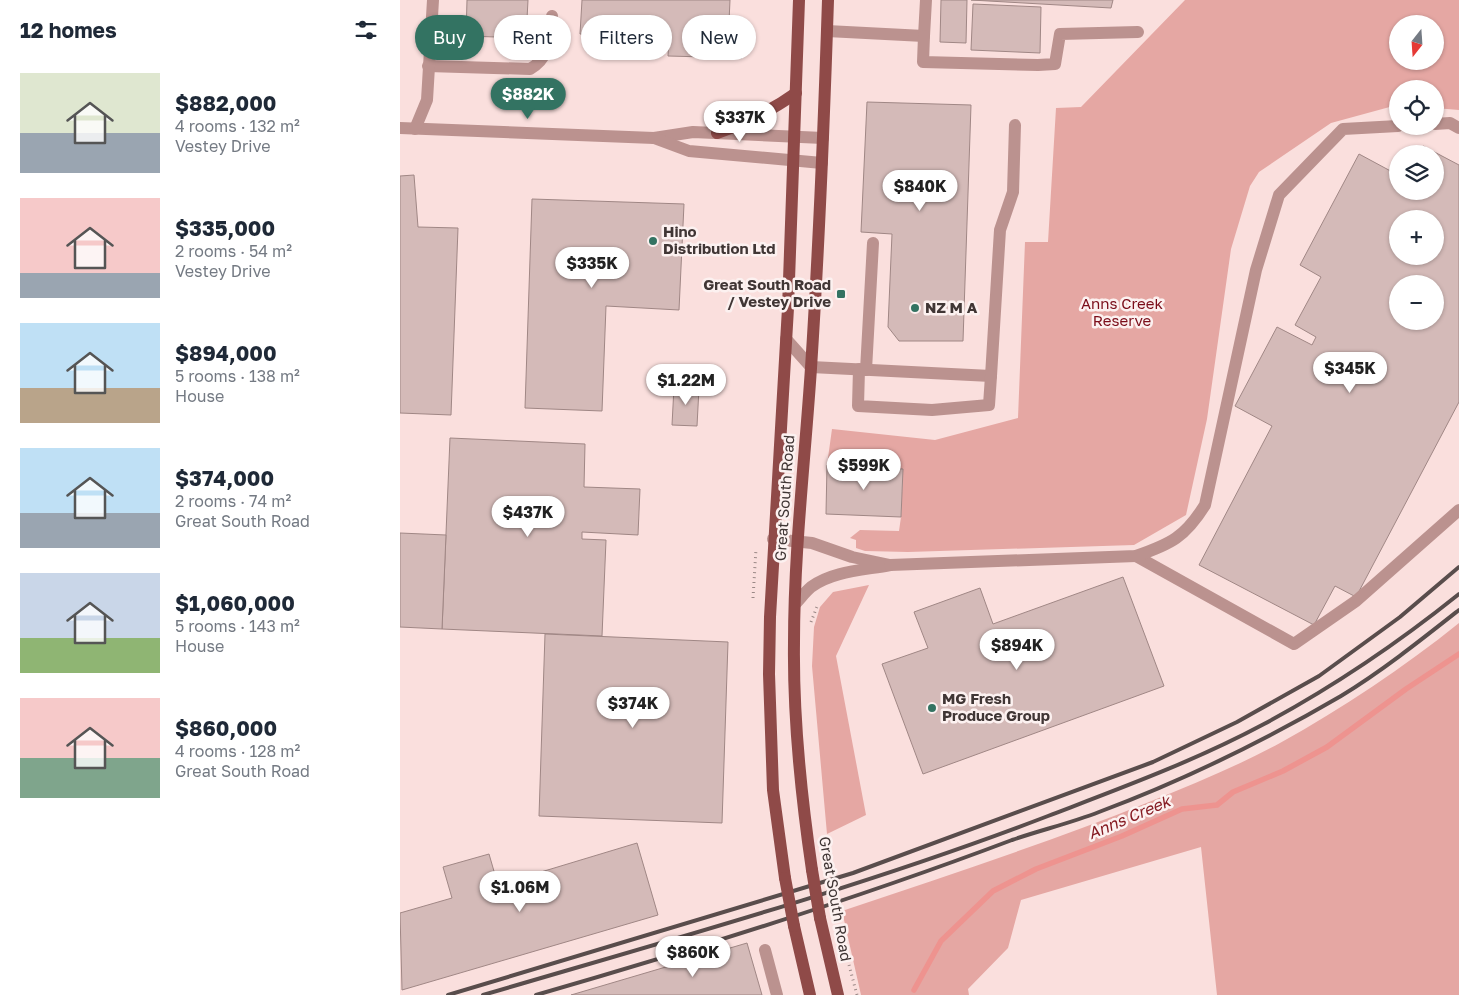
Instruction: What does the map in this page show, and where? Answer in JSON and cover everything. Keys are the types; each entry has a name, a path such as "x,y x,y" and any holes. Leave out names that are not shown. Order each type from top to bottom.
{"main road":[{"name":"Great South Road","path":"800,0 786,339 773,539 769,674 774,790 785,878 810,995"},
{"name":"Great South Road","path":"828,0 824,138 811,367 798,541 794,692 804,815 820,918 838,995"},
{"path":"717,133 748,122 796,93"}],"street":[{"path":"415,129 426,100 433,0"},
{"path":"926,0 923,62 1055,64 1060,34 1138,32"},
{"path":"827,31 924,36"},
{"path":"428,66 530,69 542,60"},
{"path":"1444,123 1450,123 1459,128"},
{"path":"873,243 863,369 858,406 932,410 989,405 1000,230 1013,192 1015,125"},
{"path":"795,604 811,588 823,580 842,574 890,565 1136,556 1164,547 1176,539 1192,525 1205,505 1256,270 1279,195 1343,129 1389,126"},
{"path":"400,128 654,138 694,132 824,138"},
{"path":"654,138 689,151 793,162 822,163"},
{"path":"786,339 811,367 991,376"},
{"path":"1136,556 1294,644 1356,601 1459,510"},
{"path":"773,539 812,543 852,557 890,565"},
{"path":"764,950 776,995"}],"green space":[{"name":"Anns Creek Reserve","path":"1185,0 1459,0 1459,110 1444,109 1444,80 1389,80 1389,107 1331,123 1259,172 1250,186 1231,249 1207,419 1186,515 1134,545 908,552 865,551 856,548 856,540 850,538 860,530 899,531 903,469 827,465 832,429 935,440 1018,418 1025,242 1048,242 1056,108 1081,107"},
{"path":"869,585 836,656 866,815 827,834 812,666 814,627 820,607 833,592"},
{"path":"1459,623 1459,995 1217,995 1201,847 1021,900 1008,948 968,989 969,995 861,995 842,911 1073,831 1232,767 1280,743 1350,702 1394,672"}],"building":[{"path":"467,0 528,0 527,15 494,15 494,37 484,37 484,15 467,15"},
{"path":"582,0 730,0 729,15 682,15 682,56 672,56 672,15 581,15"},
{"path":"941,0 967,0 966,43 940,42"},
{"path":"971,0 1113,0 1111,8"},
{"path":"973,4 1041,7 1040,53 971,50"},
{"path":"867,102 971,105 963,341 899,341 888,327 892,234 861,232"},
{"path":"1359,154 1389,170 1389,200 1444,200 1444,157 1459,165 1459,402 1356,597 1335,586 1314,625 1199,565 1272,426 1235,406 1277,327 1312,345 1316,337 1295,325 1321,277 1300,265"},
{"path":"414,175 418,227 458,228 451,415 400,413 400,176"},
{"path":"532,199 684,204 679,310 606,306 602,411 525,408"},
{"path":"674,387 699,388 697,426 672,425"},
{"path":"450,438 585,444 584,487 640,489 638,535 582,532 582,539 606,540 602,636 442,629"},
{"path":"827,465 903,469 901,517 826,514"},
{"path":"400,533 446,535 442,629 400,627"},
{"path":"1123,577 1164,686 923,774 882,664 928,648 914,612 980,588 993,624"},
{"path":"545,634 728,642 722,823 539,816"},
{"path":"637,843 658,915 402,990 400,913 452,898 443,867 489,854 498,885"},
{"path":"747,943 762,995 571,995"}],"waterway":[{"name":"Anns Creek","path":"914,990 941,941 993,891 1036,869 1122,836 1182,809 1217,805 1233,792 1283,771 1327,747 1406,689 1459,654"}],"railway":[{"path":"448,995 853,873 1153,762 1237,722 1319,676 1400,617 1459,567"},
{"path":"483,995 767,911 908,866 1048,816 1157,773 1238,737 1315,695 1389,647 1459,594"},
{"path":"536,995 656,960 835,903 1130,800 1192,774 1282,729 1341,696 1386,666 1459,610"}],"place":[{"name":"Hino Distribution Ltd","path":"653,241"},
{"name":"Great South Road / Vestey Drive","path":"841,294"},
{"name":"NZ M A","path":"915,308"},
{"name":"MG Fresh Produce Group","path":"932,708"}]}
